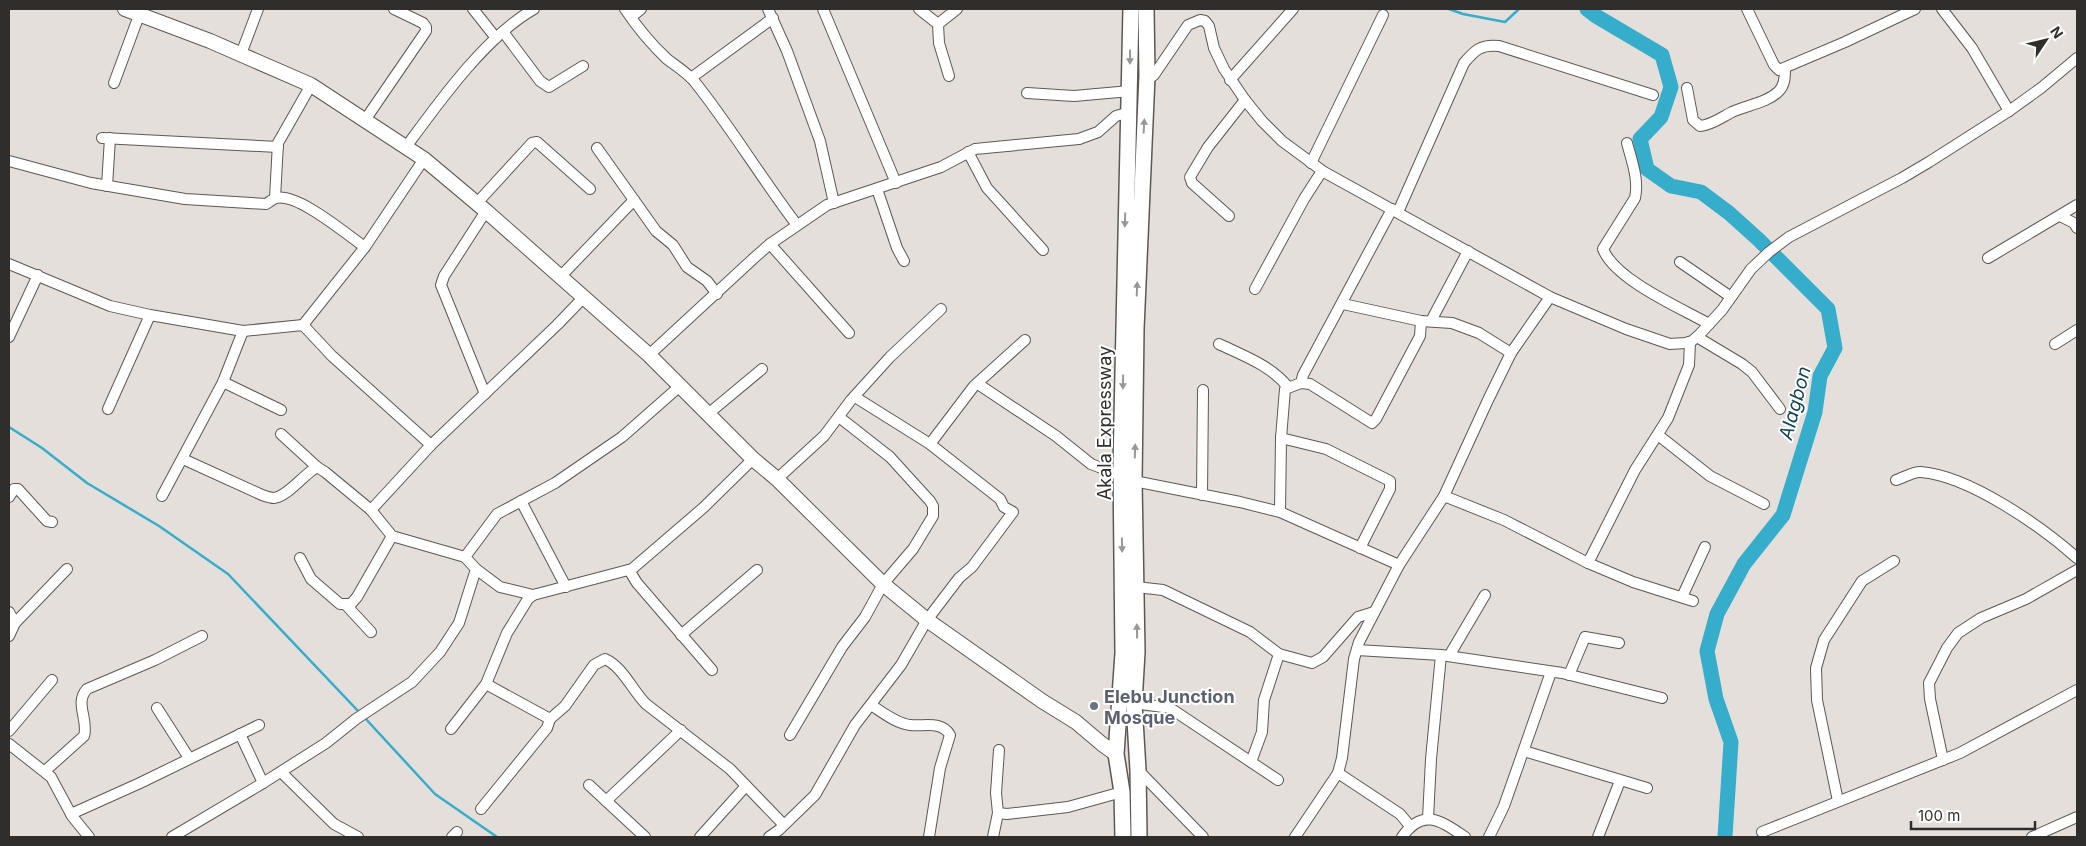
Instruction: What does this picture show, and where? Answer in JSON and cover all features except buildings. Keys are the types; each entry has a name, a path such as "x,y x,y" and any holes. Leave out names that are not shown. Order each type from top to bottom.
{"main road":[{"name":"Akala Expressway","path":"1131,9 1130,112 1127,162 1128,478 1130,652 1138,770 1139,837"},
{"name":"Akala Expressway","path":"1123,837 1122,792 1116,754 1130,652 1136,587 1128,478 1146,76 1146,9"},
{"path":"1127,162 1142,164"}],"street":[{"path":"125,9 140,12 311,85 424,159 561,276 648,355 883,584 927,620 1076,722 1116,754"},
{"path":"241,54 258,9"},
{"path":"365,120 426,30 423,23 394,9"},
{"path":"473,9 540,81 549,87 583,66"},
{"path":"406,147 449,89 518,18 534,9"},
{"path":"641,9 628,13 642,33 666,58 691,78 727,124 769,188 797,225"},
{"path":"823,9 896,183"},
{"path":"919,9 938,24 940,42 949,76"},
{"path":"938,24 957,9"},
{"path":"1230,80 1293,9"},
{"path":"1747,9 1774,65 1779,70 1915,9"},
{"path":"1942,9 1972,48 2009,111"},
{"path":"114,83 140,12"},
{"path":"691,78 771,14 787,51 820,141 834,203"},
{"path":"1311,164 1383,16"},
{"path":"1146,76 1151,77 1154,75 1188,25 1200,20 1209,26 1214,48 1230,80 1245,100 1272,132 1311,164 1550,297 1626,329 1670,344 1693,339 1709,324 1751,269 1789,237 1902,178 2009,111 2041,88 2077,58"},
{"path":"1301,383 1303,375 1395,211 1464,63 1477,49 1488,44 1499,46 1653,95"},
{"path":"1687,88 1693,120 1700,126 1705,126 1737,110 1768,99 1781,90 1785,80 1785,68"},
{"path":"275,198 278,147 281,137 311,85"},
{"path":"1027,93 1074,96 1130,90"},
{"path":"1229,216 1192,183 1190,177 1208,147 1245,100"},
{"path":"648,355 770,244 827,205 941,167 976,149 1078,139 1098,132 1116,116 1130,112"},
{"path":"107,186 106,138 278,147"},
{"path":"484,394 441,285 444,276 481,207 532,143 537,142 590,189"},
{"path":"1627,143 1637,189 1635,198 1603,249 1608,262 1676,308 1709,324"},
{"path":"598,148 656,231 673,245 687,267 707,281 717,294"},
{"path":"968,152 987,188 1042,250"},
{"path":"9,264 110,306 150,315 243,331 303,325 365,247 424,159"},
{"path":"9,161 72,179 184,199 266,204 275,198 285,198 305,206 365,247"},
{"path":"1255,289 1304,199 1322,171"},
{"path":"877,189 897,248 904,261"},
{"path":"561,276 634,200"},
{"path":"1988,258 2077,205"},
{"path":"2060,216 2076,226 2077,212"},
{"path":"770,244 849,333"},
{"path":"1280,512 1284,391 1288,387 1301,383 1310,384 1372,423 1376,419 1420,336 1426,321 1468,251"},
{"path":"1680,262 1731,297"},
{"path":"9,338 38,275"},
{"path":"371,510 431,445 584,297"},
{"path":"1294,837 1338,773 1342,758 1357,650 1374,612 1399,565 1444,496 1511,353 1550,297"},
{"path":"1343,304 1426,321 1452,323 1479,333 1511,353"},
{"path":"777,479 824,436 890,357 941,309"},
{"path":"108,409 150,315"},
{"path":"303,325 332,356 431,445"},
{"path":"2055,344 2077,330"},
{"path":"162,496 223,382 243,331"},
{"path":"1693,339 1742,364 1752,372 1780,409"},
{"path":"1588,562 1635,470 1668,418 1689,366 1693,339"},
{"path":"930,444 974,386 1025,340"},
{"path":"1219,344 1264,365 1279,376 1288,387"},
{"path":"708,414 762,369"},
{"path":"223,382 282,410"},
{"path":"978,384 1056,436 1092,464 1128,478 1280,512 1399,565"},
{"path":"465,557 497,514 555,482 622,437 680,386"},
{"path":"1202,494 1203,390"},
{"path":"769,837 782,831 815,795 844,742 901,665 927,620 960,578 972,567 1013,512 1004,507 1000,499 930,444 855,398"},
{"path":"790,735 842,647 865,617 883,584 921,536 933,516 933,506 890,457 840,417"},
{"path":"281,434 371,510 392,536 465,557 476,569 500,587 533,596"},
{"path":"1658,435 1710,476 1764,504"},
{"path":"1281,438 1326,449 1390,481 1390,489 1360,548"},
{"path":"183,459 262,495 274,498 282,495 310,471 318,467"},
{"path":"451,729 486,684 507,633 528,599 533,596 629,570 642,562 703,508 753,459"},
{"path":"1896,480 1920,472 1970,486 2013,510 2077,558"},
{"path":"9,497 14,489 18,489 47,521 52,522"},
{"path":"1444,496 1504,520 1633,582 1693,601"},
{"path":"521,501 566,587"},
{"path":"300,558 311,579 317,585 340,604 351,604 357,598 392,536"},
{"path":"1682,597 1705,547"},
{"path":"1838,801 1817,700 1816,668 1824,640 1862,581 1894,561"},
{"path":"9,636 15,623 67,569"},
{"path":"172,837 264,783 326,743 356,719 412,682 440,652 458,623 476,569"},
{"path":"629,570 637,583 712,670"},
{"path":"681,635 757,570"},
{"path":"1943,760 1930,699 1929,683 1947,648 1958,632 1981,618 2026,599 2077,570"},
{"path":"1136,587 1163,590 1250,632 1279,654 1312,663 1318,661 1358,617 1374,612"},
{"path":"1428,818 1431,759 1445,656 1485,595"},
{"path":"346,605 371,632"},
{"path":"9,612 15,623"},
{"path":"45,771 84,736 85,727 81,702 82,694 87,689 155,660 202,636"},
{"path":"1569,675 1585,637 1619,643"},
{"path":"1357,650 1445,656 1551,672 1662,698"},
{"path":"1251,762 1262,732 1264,700 1279,654"},
{"path":"481,809 546,728 550,719 565,706 594,665 605,659 618,669 636,694 646,704 730,769 782,831"},
{"path":"1489,837 1504,806 1551,672"},
{"path":"9,731 52,680"},
{"path":"486,684 550,719"},
{"path":"1762,832 1960,753 2077,690"},
{"path":"1134,702 1170,708 1278,780"},
{"path":"871,706 908,726 933,725 941,727 950,735 940,768 929,837"},
{"path":"157,708 189,758"},
{"path":"71,814 140,784 189,758 260,725"},
{"path":"606,801 681,730"},
{"path":"240,734 264,783"},
{"path":"9,744 51,777 71,814 89,837"},
{"path":"993,837 998,813 996,793 999,750"},
{"path":"1524,751 1647,788"},
{"path":"1138,770 1203,837"},
{"path":"281,772 334,824 358,837"},
{"path":"1338,773 1404,816 1410,826"},
{"path":"1598,837 1620,781"},
{"path":"589,785 645,837"},
{"path":"700,837 746,786"},
{"path":"998,813 1007,814 1068,807 1122,792"},
{"path":"2032,837 2077,817"},
{"path":"1402,837 1410,826 1428,818 1437,819 1466,837"}],"waterway":[{"path":"1449,9 1463,14 1505,22 1519,9"},
{"name":"Alagbon","path":"1587,9 1662,55 1671,87 1661,117 1640,139 1647,169 1671,186 1701,192 1729,213 1759,240 1828,309 1835,348 1820,376 1815,412 1783,515 1744,564 1717,614 1707,651 1716,699 1731,742 1725,837"},
{"path":"9,427 42,448 87,483 159,526 228,574 360,713"},
{"path":"364,717 435,794 497,837"}],"place":[{"name":"Elebu Junction Mosque","path":"1094,706"}]}
